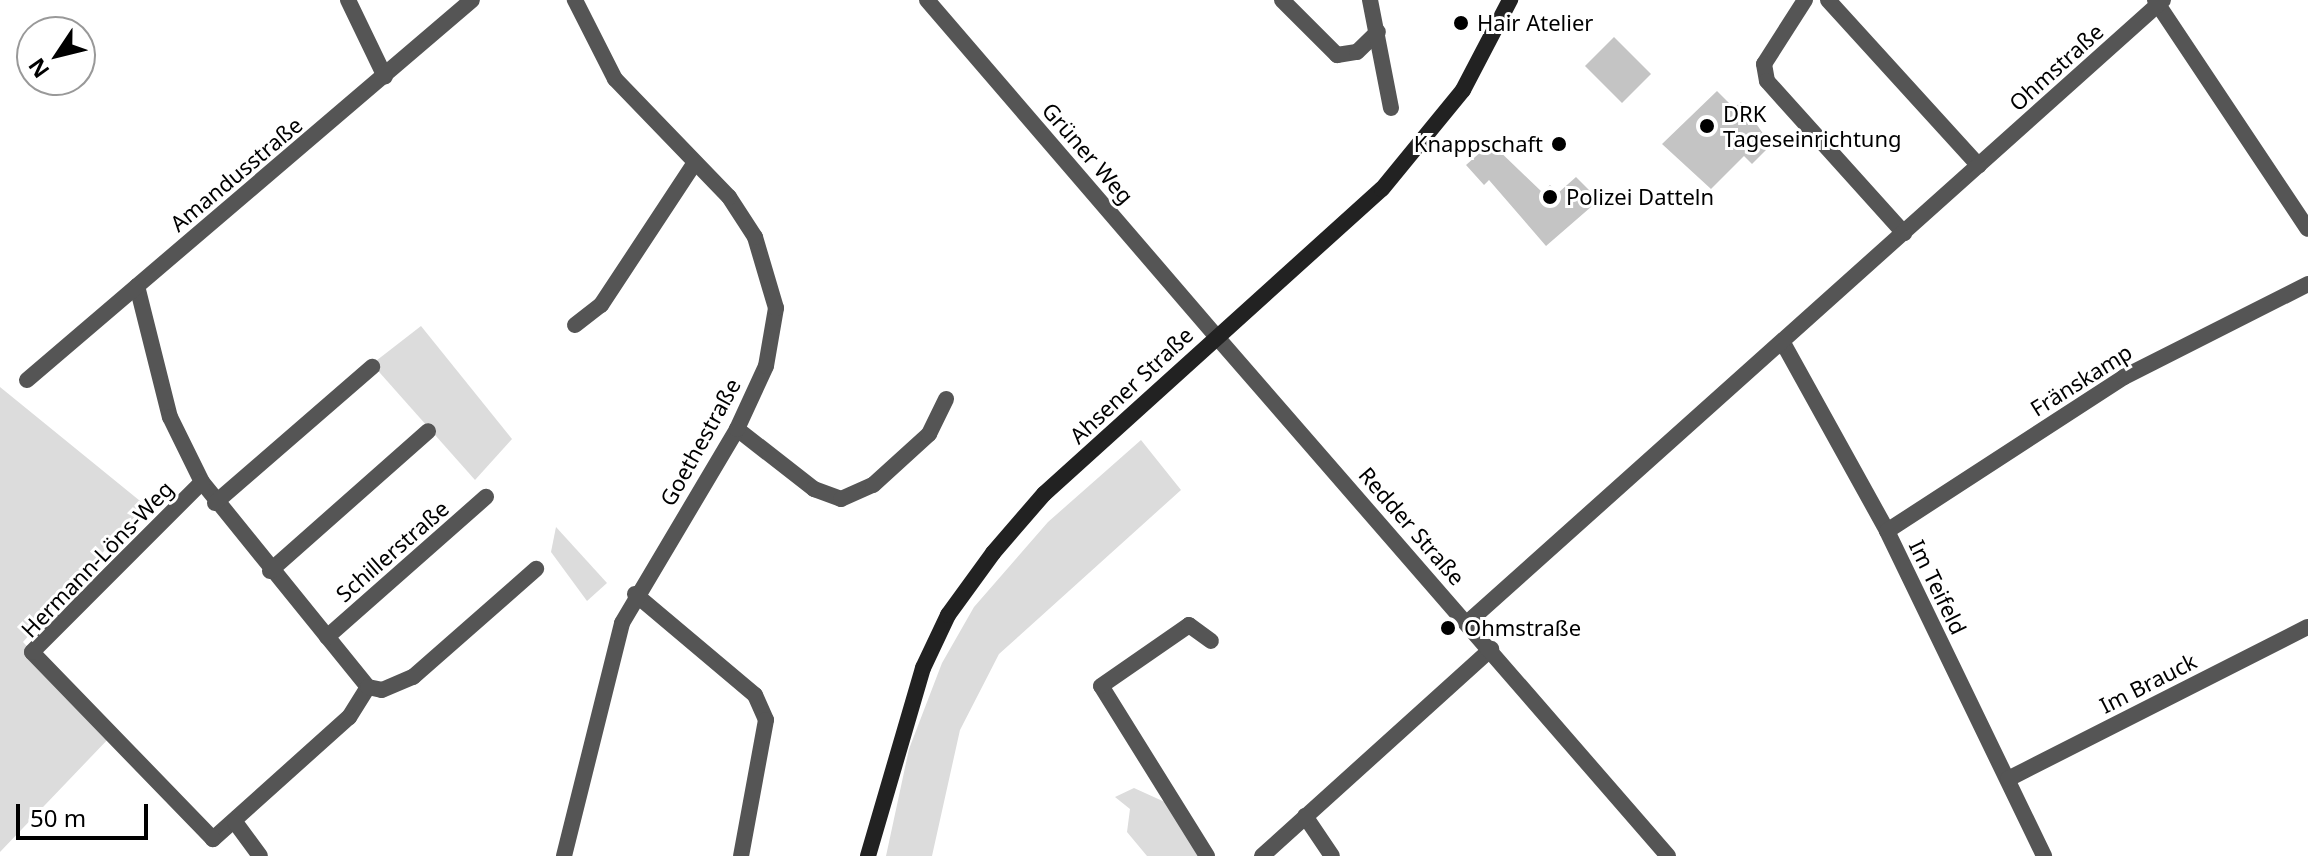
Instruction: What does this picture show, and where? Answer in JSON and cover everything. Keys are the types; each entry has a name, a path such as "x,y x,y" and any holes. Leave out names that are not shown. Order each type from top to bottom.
{"main road":[{"name":"Ahsener Straße","path":"868,856 918,681 948,615 1044,494 1423,145 1463,90 1510,0"}],"street":[{"path":"348,0 385,77"},
{"name":"Amandusstraße","path":"27,380 472,0"},
{"name":"Goethestraße","path":"564,856 635,594 737,429 766,366 773,281 729,197 615,79 575,0"},
{"name":"Grüner Weg","path":"927,0 1216,336"},
{"path":"1282,0 1337,55 1357,52 1378,32"},
{"path":"1370,0 1391,108"},
{"path":"1805,0 1764,64 1767,81 1904,233"},
{"path":"1828,0 1979,166"},
{"path":"2158,1 2308,229"},
{"name":"Ohmstraße","path":"1467,623 1783,343 2158,1"},
{"path":"575,325 601,305 694,164"},
{"name":"Fränskamp","path":"1887,531 2124,377 2308,284"},
{"path":"137,286 170,417 202,482 215,503 270,571 368,687 382,690 413,677 536,569"},
{"name":"Redder Straße","path":"1216,336 1668,856"},
{"name":"Im Teifeld","path":"1783,343 1887,531 2044,856"},
{"path":"215,503 372,367"},
{"path":"737,429 814,489 841,499 873,485 929,434 946,399"},
{"path":"270,571 428,431"},
{"name":"Hermann-Löns-Weg","path":"202,482 32,652 213,839 235,822"},
{"name":"Schillerstraße","path":"327,637 486,497"},
{"path":"635,594 755,695 766,720 741,856"},
{"path":"1207,856 1101,686 1189,625 1211,641"},
{"name":"Im Brauck","path":"2008,779 2308,627"},
{"path":"1262,856 1491,649"},
{"path":"260,856 235,822 349,717 368,687"},
{"path":"1305,816 1332,856"}],"shaded area":[{"path":"421,326 512,439 475,480 372,364"},
{"path":"0,387 145,505 23,642 111,736 0,852"},
{"path":"1141,440 1181,490 999,654 960,730 932,856 886,856 909,749 942,663 974,607 1048,522"},
{"path":"556,527 607,583 587,601 551,552"},
{"path":"1134,788 1167,803 1202,856 1147,856 1127,832 1130,809 1115,797"}],"building":[{"path":"1614,37 1651,74 1622,103 1585,66"},
{"path":"1717,91 1734,108 1741,102 1771,145 1752,164 1744,156 1711,189 1662,144"},
{"name":"Polizei Datteln","path":"1491,143 1542,192 1550,185 1558,193 1576,177 1599,200 1546,246 1489,180 1484,185 1466,165"}],"place":[{"name":"Hair Atelier","path":"1461,23"},
{"name":"DRK Tageseinrichtung","path":"1707,126"},
{"name":"Knappschaft","path":"1559,144"},
{"name":"Polizei Datteln","path":"1550,197"},
{"name":"Ohmstraße","path":"1448,628"}]}
